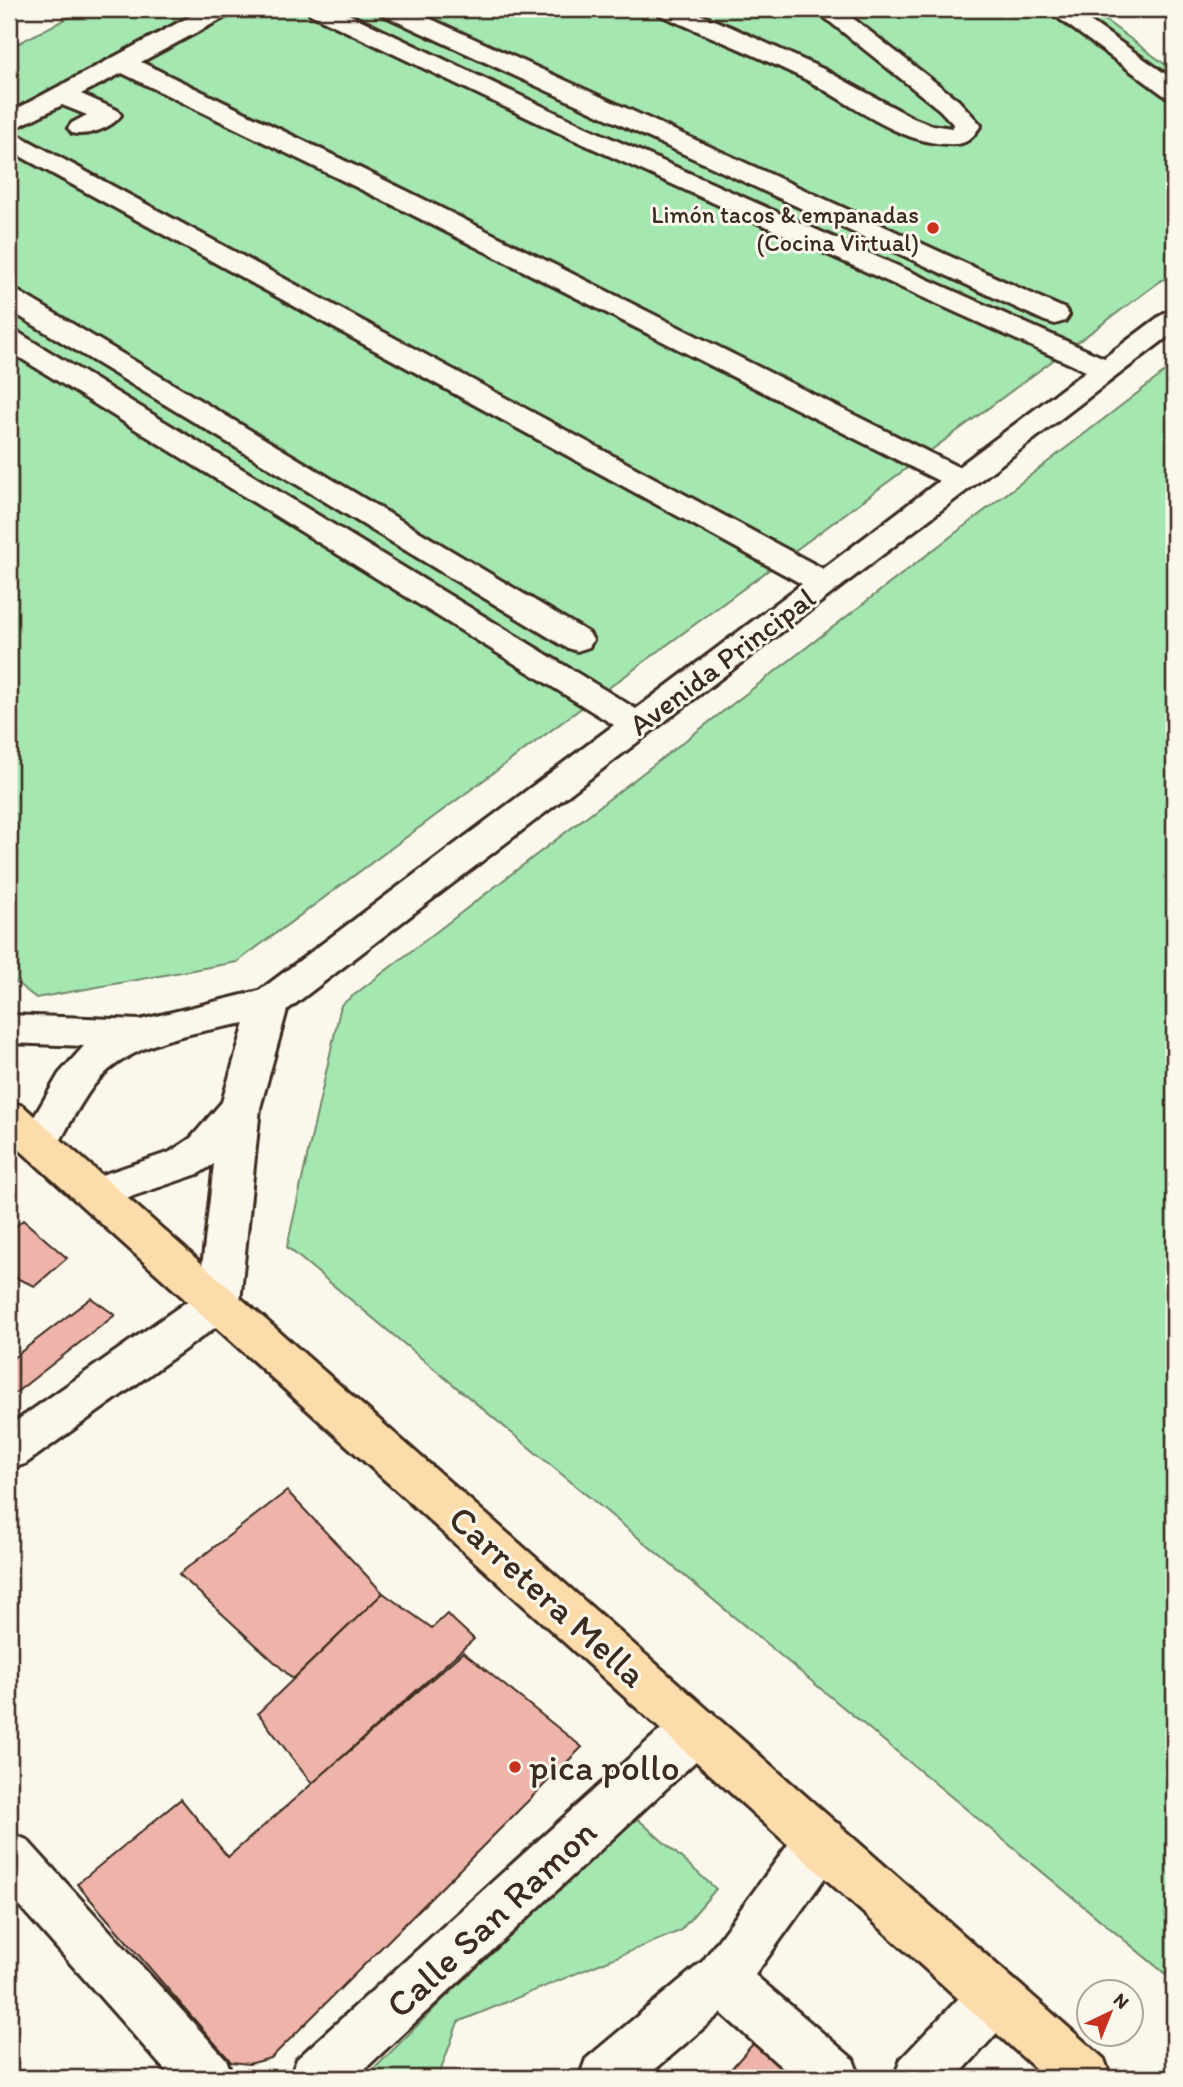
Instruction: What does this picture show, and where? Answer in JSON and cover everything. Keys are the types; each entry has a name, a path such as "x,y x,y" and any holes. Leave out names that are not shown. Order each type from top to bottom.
{"main road":[{"name":"Carretera Mella","path":"24,1130 1085,2078"}],"street":[{"path":"9,123 222,9"},
{"path":"319,9 577,132 1107,370"},
{"path":"390,9 1055,315"},
{"path":"667,9 813,74 896,118 942,137 959,136 968,125 949,105 826,9"},
{"path":"1058,9 1174,91"},
{"path":"122,63 400,198 960,480"},
{"path":"61,95 108,115"},
{"path":"81,128 131,104"},
{"path":"9,140 825,583"},
{"path":"9,298 577,640"},
{"name":"Avenida Principal","path":"270,1003 1174,319"},
{"path":"9,339 638,724"},
{"path":"9,1450 219,1302 240,1108 270,1003 141,1034 101,1054 24,1130"},
{"path":"9,1029 141,1034"},
{"path":"95,1193 184,1163 205,1149 240,1108"},
{"name":"Calle San Ramon","path":"316,2078 696,1729"},
{"path":"620,2074 721,1979 821,1841"},
{"path":"12,1867 207,2078"},
{"path":"721,1979 834,2078"},
{"path":"920,2078 995,1997"}],"green space":[{"path":"85,9 1090,9 1174,71 1174,276 1162,280 237,962 36,998 9,977 9,48"},
{"path":"1174,365 1174,1981 287,1247 341,1005"},
{"path":"630,1812 716,1889 680,1931 458,2022 438,2078 378,2078 372,2071"}],"building":[{"path":"23,1220 67,1258 35,1286 9,1275 9,1232"},
{"path":"91,1298 115,1315 9,1398 9,1361"},
{"path":"287,1491 383,1593 293,1679 179,1574"},
{"path":"383,1593 432,1628 447,1614 474,1639 312,1784 258,1713"},
{"path":"463,1652 582,1747 271,2058 249,2064 231,2062 77,1884 181,1799 228,1857"},
{"path":"760,2036 807,2078 723,2078"}],"place":[{"name":"Limón tacos & empanadas (Cocina Virtual)","path":"933,228"},
{"name":"pica pollo","path":"515,1767"}]}
